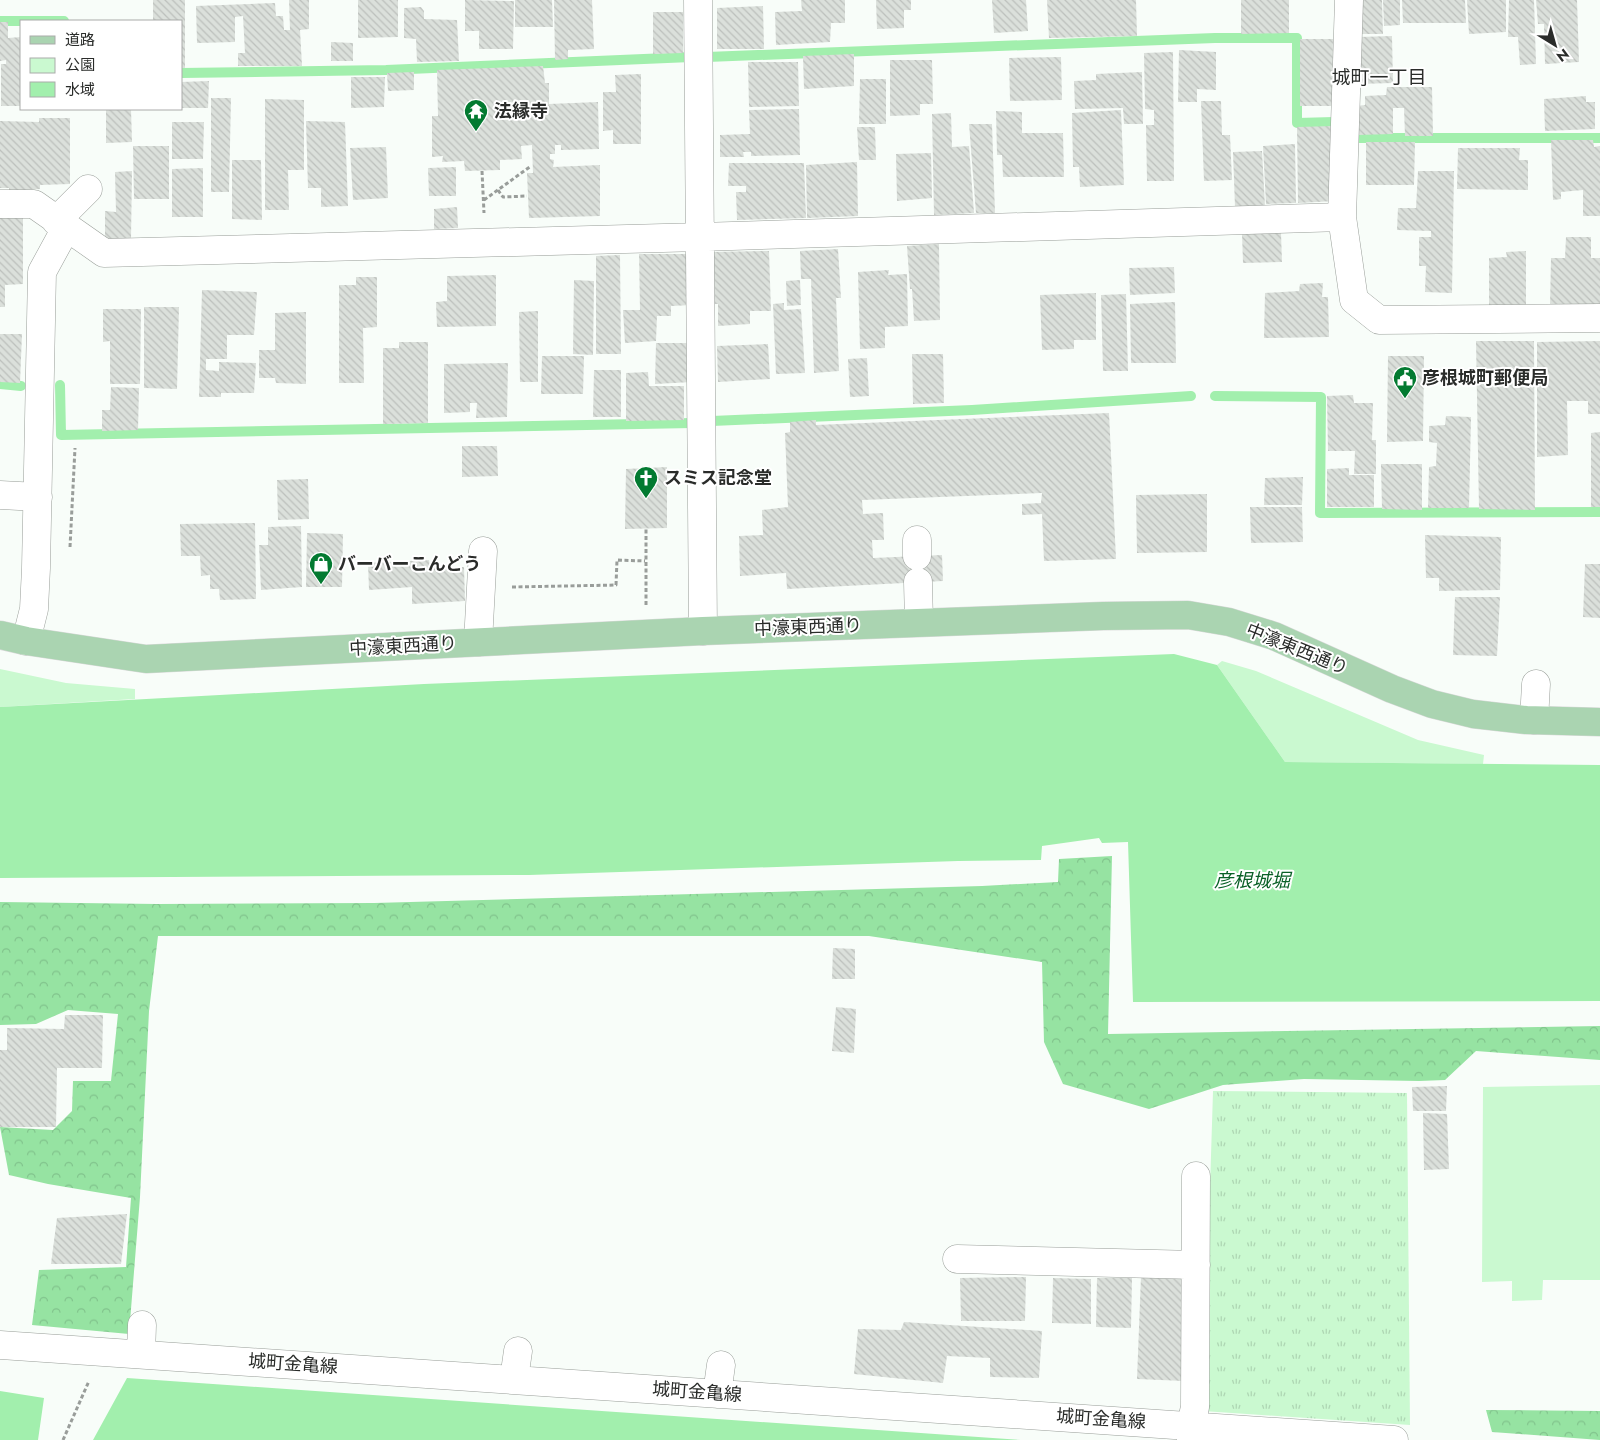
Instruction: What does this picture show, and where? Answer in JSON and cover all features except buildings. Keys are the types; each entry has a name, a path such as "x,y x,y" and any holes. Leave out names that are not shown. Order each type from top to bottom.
{"main road":[{"name":"中濠東西通り","path":"13,638 146,659 703,631 1144,614 1188,615 1229,622 1274,636 1392,689 1432,704 1473,714 1534,720 1600,722"}],"street":[{"path":"698,0 683,234 703,631"},
{"path":"1349,0 1342,217 1354,300 1379,320 1600,318"},
{"path":"13,638 34,609 42,272 61,224 88,189"},
{"path":"0,204 34,204 104,253 414,238 1206,227 1342,217"},
{"path":"0,495 38,497"},
{"path":"478,642 483,551"},
{"path":"917,560 918,622"},
{"path":"1534,720 1536,684"},
{"path":"1191,1433 1195,1408 1196,1176"},
{"path":"957,1259 1196,1265"},
{"path":"141,1354 142,1325"},
{"name":"城町金亀線","path":"0,1345 718,1394 1191,1433 1394,1440"},
{"path":"514,1379 518,1351"},
{"path":"718,1394 721,1365"}],"path":[{"path":"484,200 531,166"},
{"path":"482,171 484,209"},
{"path":"498,190 503,196 527,196"},
{"path":"69,554 74,448"},
{"path":"646,528 646,606"},
{"path":"504,587 616,585 617,560 645,561"},
{"path":"63,1440 92,1376"}],"green space":[{"path":"1222,661 1256,671 1418,740 1484,755 1483,764 1285,762 1217,665"},
{"path":"0,669 66,683 135,689 135,699 0,707"},
{"path":"1112,856 1108,1034 1600,1026 1600,1060 1476,1051 1445,1080 1304,1079 1223,1085 1149,1109 1063,1084 1044,1042 1042,962 869,936 158,936 149,1011 140,1197 129,1334 32,1325 39,1270 126,1267 131,1198 48,1184 9,1175 0,1127 53,1130 72,1111 73,1081 111,1081 118,1014 68,1010 36,1024 0,1025 0,902 157,904 374,903 982,886 1058,882 1059,859"},
{"path":"1600,1085 1600,1280 1543,1280 1542,1300 1512,1301 1512,1281 1482,1282 1483,1087"},
{"path":"1213,1091 1407,1093 1410,1425 1203,1411"},
{"path":"1486,1410 1600,1411 1600,1440 1492,1432"}],"water":[{"name":"彦根城堀","path":"1174,654 1217,665 1285,762 1600,765 1600,1001 1133,1002 1128,842 1102,843 1099,838 1042,846 1041,860 529,875 0,878 0,707 424,684"},
{"path":"127,1378 1021,1440 93,1440"},
{"path":"0,1391 44,1398 38,1440 0,1440"}],"waterway":[{"path":"0,21 20,21"},
{"path":"707,57 1215,38 1297,38 1297,123 1334,122"},
{"path":"182,73 386,70 691,57"},
{"path":"1358,138 1600,138"},
{"path":"0,384 21,386"},
{"path":"60,385 61,435 692,423"},
{"path":"712,421 972,410 1191,396"},
{"path":"1215,396 1321,397 1320,513 1600,512"}],"place":[{"name":"法縁寺","path":"476,132"},
{"name":"彦根城町郵便局","path":"1405,399"},
{"name":"スミス記念堂","path":"646,499"},
{"name":"バーバーこんどう","path":"321,585"}],"district":[{"name":"城町一丁目","path":"1379,77"}]}
